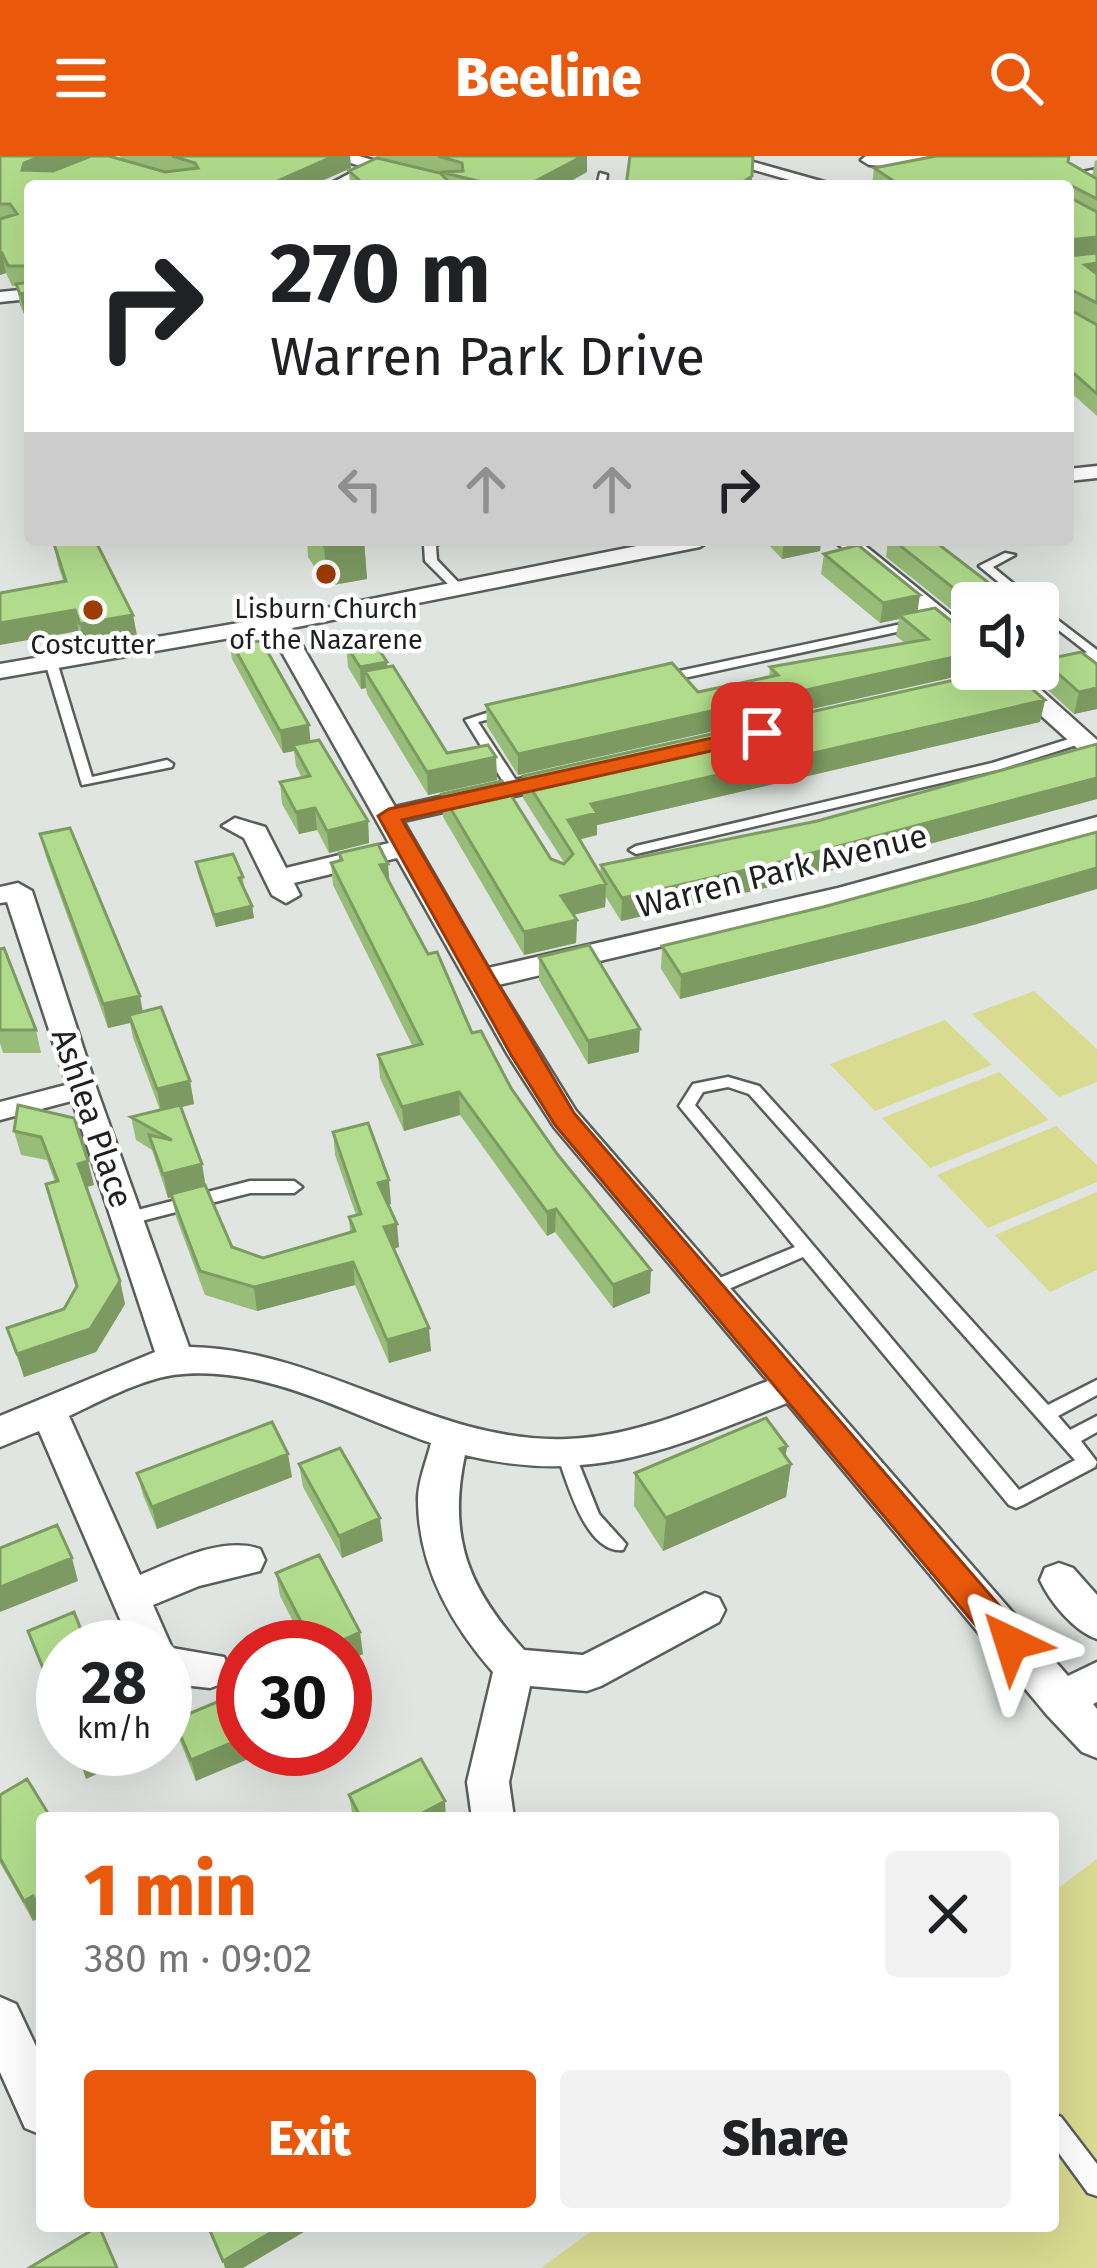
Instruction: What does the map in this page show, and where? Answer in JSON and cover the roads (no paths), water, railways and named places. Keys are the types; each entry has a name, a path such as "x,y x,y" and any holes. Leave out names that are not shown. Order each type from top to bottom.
{"street":[{"path":"340,156 430,180"},
{"path":"713,156 803,180"},
{"path":"841,180 869,158 972,159 990,176"},
{"path":"347,180 376,166"},
{"path":"0,671 278,624 669,546"},
{"path":"851,546 951,628"},
{"path":"278,624 565,1119 1097,1739"},
{"path":"1059,664 1097,657"},
{"path":"1026,690 1089,746"},
{"path":"389,816 512,795 595,770"},
{"name":"Warren Park Avenue","path":"483,979 822,900 1097,825"},
{"path":"235,826 255,833 282,886 407,847"},
{"name":"Ashlea Place","path":"0,895 18,891 80,1090 176,1360"},
{"path":"0,1111 80,1090"},
{"path":"0,1432 176,1360 241,1364 452,1433 520,1451 566,1454 634,1441 793,1386"},
{"path":"49,1412 140,1620"},
{"path":"452,1433 437,1498 453,1584 474,1622 514,1666 586,1673 705,1610"},
{"path":"130,1597 195,1570 246,1561"},
{"path":"1059,1580 1097,1622"},
{"path":"493,1812 488,1782 514,1666"},
{"path":"192,1668 210,1670"},
{"path":"1061,1702 1097,1680"},
{"path":"0,2020 36,2098"}],"lane":[{"path":"1097,171 1071,175 1097,191"},
{"path":"434,546 431,562 458,587"},
{"path":"1005,582 985,566 1009,555"},
{"path":"645,682 940,619"},
{"path":"1059,626 1097,657"},
{"path":"52,662 88,782 167,764"},
{"path":"512,795 471,721 529,706"},
{"path":"636,850 1089,746"},
{"path":"149,768 158,783"},
{"path":"728,1082 754,1090 1088,1462 1016,1500 806,1249 687,1106 698,1088 728,1082"},
{"path":"126,1219 250,1187 294,1187"},
{"path":"711,1288 806,1249"},
{"path":"1046,1414 1097,1387"},
{"path":"1069,1438 1097,1424"},
{"path":"566,1454 591,1519 616,1544"},
{"path":"1059,2133 1097,2184"}],"place":[{"name":"Lisburn Church of the Nazarene","path":"326,574"},
{"name":"Costcutter","path":"93,610"}]}
